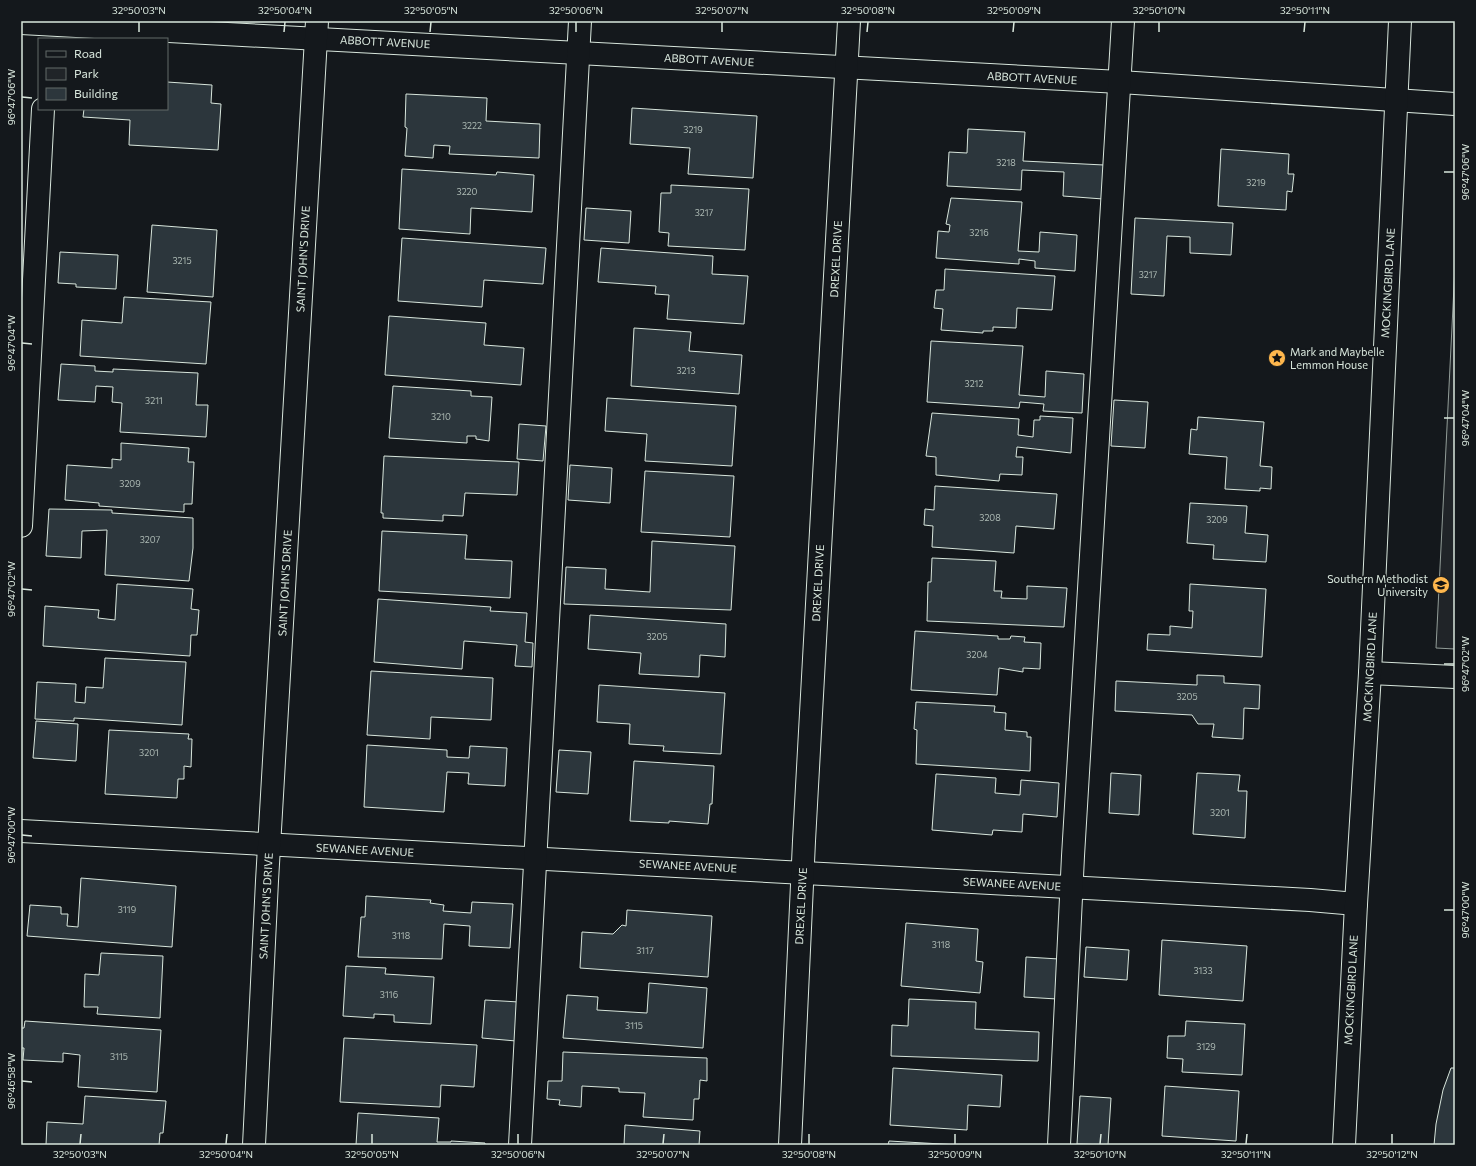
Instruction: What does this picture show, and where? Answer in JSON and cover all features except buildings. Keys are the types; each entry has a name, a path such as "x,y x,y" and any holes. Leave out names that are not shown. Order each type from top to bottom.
{"street":[{"path":"520,1145 580,21"},
{"name":"DREXEL DRIVE","path":"790,1145 803,872 849,21"},
{"path":"1059,1145 1071,887 1123,21"},
{"name":"MOCKINGBIRD LANE","path":"1344,1145 1356,904 1370,673 1400,21"},
{"name":"ABBOTT AVENUE","path":"21,23 47,28 317,30 578,53 1120,82 1455,104"},
{"name":"SAINT JOHN'S DRIVE","path":"254,1145 317,30"},
{"path":"21,526 43,110"},
{"path":"1370,673 1455,677"},
{"name":"SEWANEE AVENUE","path":"21,831 803,872 1310,900 1356,904"}],"green space":[{"path":"1455,266 1455,649 1436,648"}],"place":[{"name":"Mark and Maybelle Lemmon House","path":"1277,358"},
{"name":"Southern Methodist University","path":"1441,585"}]}
